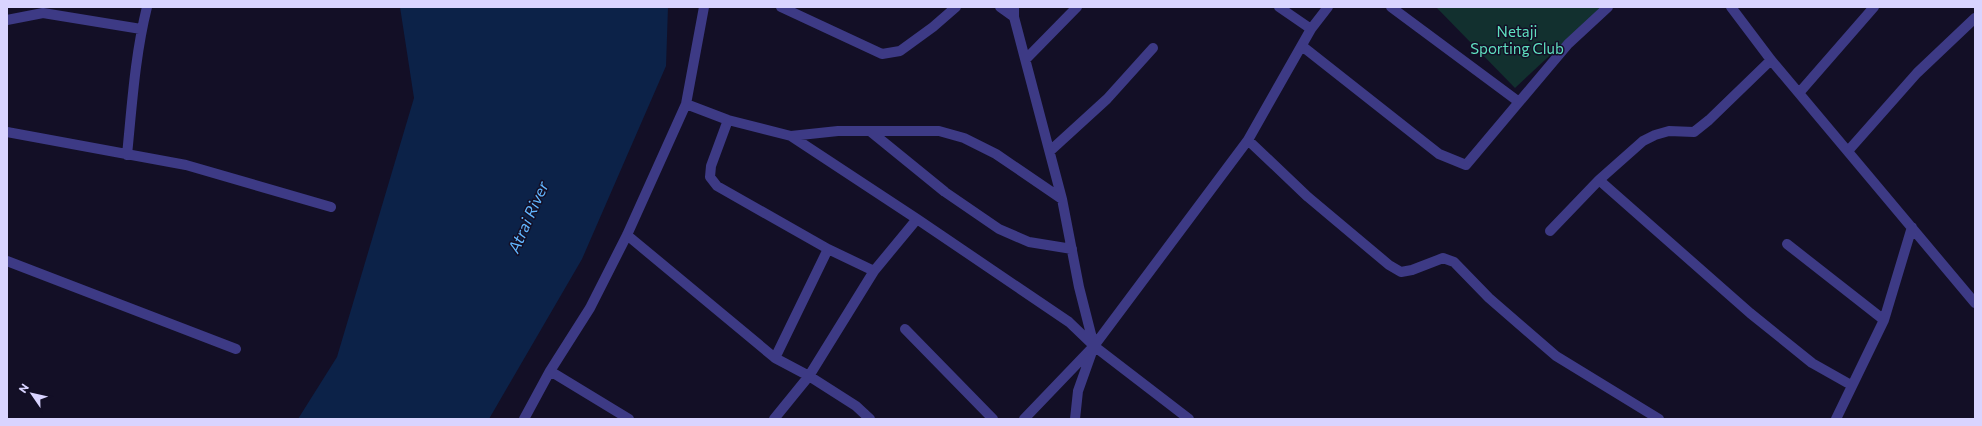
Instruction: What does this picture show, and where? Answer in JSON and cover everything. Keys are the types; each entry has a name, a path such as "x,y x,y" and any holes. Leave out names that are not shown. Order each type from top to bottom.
{"street":[{"path":"127,155 134,76 141,29 147,7"},
{"path":"524,419 550,371 590,308 627,234 686,104 704,7"},
{"path":"781,7 882,54 900,51 933,27 956,7"},
{"path":"1000,7 1014,12 1062,198 1094,346 1078,391 1075,419"},
{"path":"1026,59 1077,7"},
{"path":"1279,7 1311,29"},
{"path":"1024,419 1094,346 1248,140 1311,29 1328,7"},
{"path":"1391,7 1519,102"},
{"path":"1302,46 1439,154 1466,165 1568,44 1608,7"},
{"path":"1731,7 1770,60 1975,303"},
{"path":"1799,93 1874,7"},
{"path":"7,20 43,13 141,29"},
{"path":"1848,151 1917,73 1975,18"},
{"path":"1050,151 1107,99 1153,48"},
{"path":"1550,231 1599,180 1643,141 1655,135 1669,131 1694,132 1709,120 1770,60"},
{"path":"686,104 728,120 791,136 1069,322 1094,346 1189,419"},
{"path":"728,120 711,166 710,177 717,186 828,249 874,271"},
{"path":"791,136 838,131 939,131 964,138 996,154 1062,198"},
{"path":"870,131 945,192 999,229 1029,242 1072,249"},
{"path":"7,132 186,165 331,207"},
{"path":"1248,140 1308,197 1389,265 1401,272 1412,270 1443,258 1454,262 1489,298 1556,356 1659,419"},
{"path":"1599,180 1750,313 1812,363 1851,385"},
{"path":"774,419 809,376 874,271 917,219"},
{"path":"1836,419 1851,385 1884,320 1912,227"},
{"path":"627,234 775,358 809,376 856,406 870,419"},
{"path":"1787,244 1884,320"},
{"path":"775,358 828,249"},
{"path":"7,260 236,349"},
{"path":"905,329 993,419"},
{"path":"550,371 629,419"}],"green space":[{"name":"Netaji Sporting Club","path":"1436,7 1602,7 1515,88"}],"water":[{"name":"Atrai River","path":"400,7 668,7 666,66 582,259 489,419 298,419 337,357 414,98"}]}
